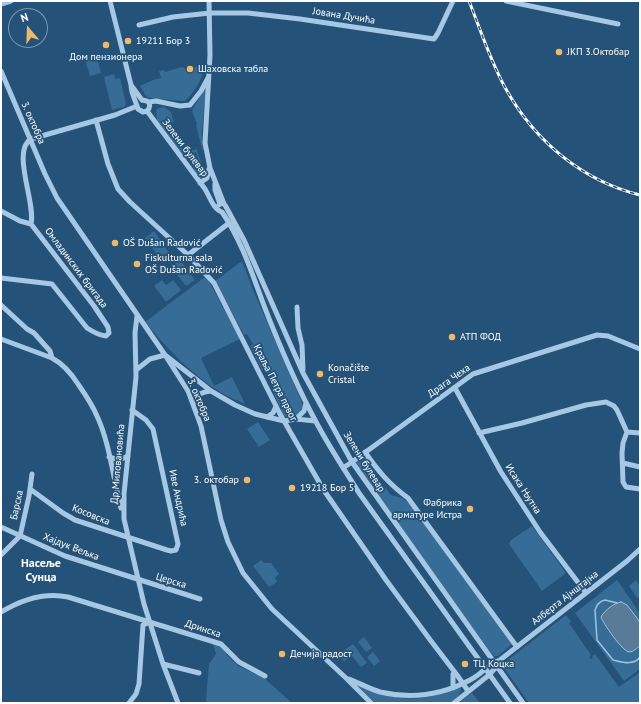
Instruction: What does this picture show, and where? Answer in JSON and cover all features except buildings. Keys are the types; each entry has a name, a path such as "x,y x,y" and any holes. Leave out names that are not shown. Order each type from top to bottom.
{"street":[{"path":"1,4 11,1"},
{"path":"110,1 131,85 139,105"},
{"path":"209,1 210,76 205,137 210,168 215,184 219,188 221,207"},
{"name":"Јована Дучића","path":"139,25 173,17 210,13 240,13 274,16 434,38 438,33 453,1"},
{"path":"506,1 618,24"},
{"name":"3. октобра","path":"1,71 45,174 57,198 182,380 193,403 201,426 221,520 236,560 251,583 272,609 371,703"},
{"path":"131,85 131,90 134,97 143,112 148,107 160,102 180,106 190,104 210,76"},
{"path":"126,111 134,97"},
{"path":"31,224 32,215 23,162 23,150 26,142 31,139 126,111 146,100 148,107"},
{"name":"Зелени булевар","path":"148,107 200,183 221,207 244,240 303,373 352,462 495,665 524,703"},
{"name":"Краља Петра првог","path":"96,120 108,164 118,189 130,202 188,255 210,278 217,288 276,406 326,494 386,580 468,691"},
{"path":"200,183 207,178 210,168"},
{"name":"Зелени булевар","path":"221,207 241,245 272,325 306,403 342,468 510,703"},
{"name":"Омладинских бригада","path":"1,211 20,221 31,224 94,306 108,327 109,331 106,336 92,332 87,328 52,284 1,278"},
{"path":"188,255 229,223"},
{"path":"1,305 27,329 34,333 50,351 52,358"},
{"path":"298,307 298,328 302,345 303,373"},
{"name":"Др Миловановића","path":"137,316 135,321 134,336 136,370 124,494 124,519 138,580 150,622 163,664 178,703"},
{"name":"Драга Чеха","path":"342,468 473,374 483,370 514,362 590,337 604,335 640,349"},
{"path":"1,339 52,358 72,375 91,404 102,430 124,519"},
{"path":"292,349 298,350 302,345"},
{"path":"136,370 150,359 165,355 211,391 235,405 267,417 284,421 296,419 315,421"},
{"name":"Исака Њутна","path":"455,388 501,472 533,522 586,593"},
{"path":"193,403 202,392 211,391"},
{"path":"479,433 515,425 586,405 603,402 610,404 617,410 626,432 622,448 622,476 624,485 626,487 640,489"},
{"path":"296,419 304,411 306,403"},
{"path":"267,417 273,413 276,406"},
{"name":"Иве Андрића","path":"128,538 171,551 176,550 178,545 153,429 146,420 132,410"},
{"path":"626,432 640,433"},
{"path":"365,452 386,480 408,498 517,647"},
{"path":"109,457 119,460 128,456"},
{"path":"623,463 640,467"},
{"name":"Барска","path":"1,555 20,536 32,474"},
{"name":"Косовска","path":"30,489 75,520 128,538"},
{"name":"Хајдук Вељка","path":"1,527 66,556 138,580"},
{"name":"Алберта Ајнштајна","path":"495,665 627,561 640,549"},
{"name":"Церска","path":"138,580 200,599"},
{"name":"Дринска","path":"1,612 39,597 54,595 68,597 221,644 239,662 265,676"},
{"path":"129,703 136,694 139,684 143,625 150,622"},
{"path":"476,676 478,664 477,657"},
{"name":"Краља Петра првог","path":"444,658 445,662 458,681 462,683"},
{"path":"163,664 199,673"},
{"path":"346,678 379,691 395,694 422,695 432,694 453,688 476,676 485,669 495,665"},
{"path":"454,703 489,675 495,665"},
{"path":"453,674 453,688"},
{"path":"480,681 495,682"}],"shaded area":[{"path":"97,57 101,73 90,76 85,60"},
{"path":"204,64 203,74 198,84 192,94 185,101 150,98 146,96 140,86 161,78 159,71 164,70 165,72 182,67 188,70"},
{"path":"114,74 115,79 120,78 126,104 124,107 112,110 104,77"},
{"path":"206,87 202,133 203,153 197,124 192,110"},
{"path":"164,107 171,112 174,122 169,124 171,134 173,133 176,143 179,143 186,154 188,158 186,160 157,120 156,110"},
{"path":"197,149 206,172 205,180 200,178 193,166 198,164 197,160 193,161 198,159 196,152 191,154 190,151"},
{"path":"154,231 172,257 163,263 145,238"},
{"path":"180,260 195,280 186,286 171,267"},
{"path":"242,261 303,405 294,417 284,416 274,394 276,392 265,369 262,370 250,346 253,344 247,334 244,335 215,281"},
{"path":"205,277 210,283 240,339 201,358 214,386 232,377 245,404 220,392 187,367 145,322"},
{"path":"162,280 166,285 173,280 181,290 166,302 154,286"},
{"path":"258,422 270,440 259,447 247,429"},
{"path":"365,457 370,460 371,464 368,466 391,495 402,498 410,504 512,644 498,656 494,656 491,653 359,471 356,462"},
{"path":"532,526 566,573 542,591 509,544 511,540"},
{"path":"261,560 264,563 271,563 279,574 275,578 277,582 269,587 253,566"},
{"path":"617,580 640,613 640,669 624,681 575,613"},
{"path":"636,580 640,586 640,596 637,598 629,586"},
{"path":"621,602 627,605 640,622 640,646 630,652 622,647 601,617 610,607"},
{"path":"566,615 571,621 569,623 591,655 589,657 591,659 593,658 592,656 595,654 619,687 640,672 640,703 529,703 504,668 504,663"},
{"path":"364,637 372,648 366,652 358,642"},
{"path":"212,641 223,647 227,655 238,666 264,678 292,703 207,703 209,664 216,654"},
{"path":"353,644 367,663 361,667 352,656 344,661 339,654"},
{"path":"373,652 380,661 374,666 367,657"},
{"path":"357,685 385,695 407,699 434,696 460,687 461,690 459,695 451,703 374,703"},
{"path":"472,693 480,703 459,703"}],"waterway":[{"path":"617,603 605,600 600,602 597,606 595,610 597,640 613,660 635,662 640,657"}],"railway":[{"path":"469,1 501,80 519,110 532,127 563,157 581,169 599,180 619,189 640,195"}],"place":[{"name":"19211 Бор 3","path":"128,41"},
{"name":"Дом пензионера","path":"106,45"},
{"name":"ЈКП 3.Октобар","path":"559,52"},
{"name":"Шаховска табла","path":"190,69"},
{"name":"OŠ Dušan Radović","path":"115,243"},
{"name":"Fiskulturna sala OŠ Dušan Radović","path":"137,264"},
{"name":"АТП ФОД","path":"452,337"},
{"name":"Konačište Cristal","path":"320,374"},
{"name":"3. октобар","path":"247,480"},
{"name":"19218 Бор 5","path":"292,488"},
{"name":"Фабрика арматуре Истра","path":"470,509"},
{"name":"Дечија радост","path":"282,654"},
{"name":"ТЦ Коцка","path":"465,664"}],"district":[{"name":"Насеље Сунца","path":"41,571"}]}
